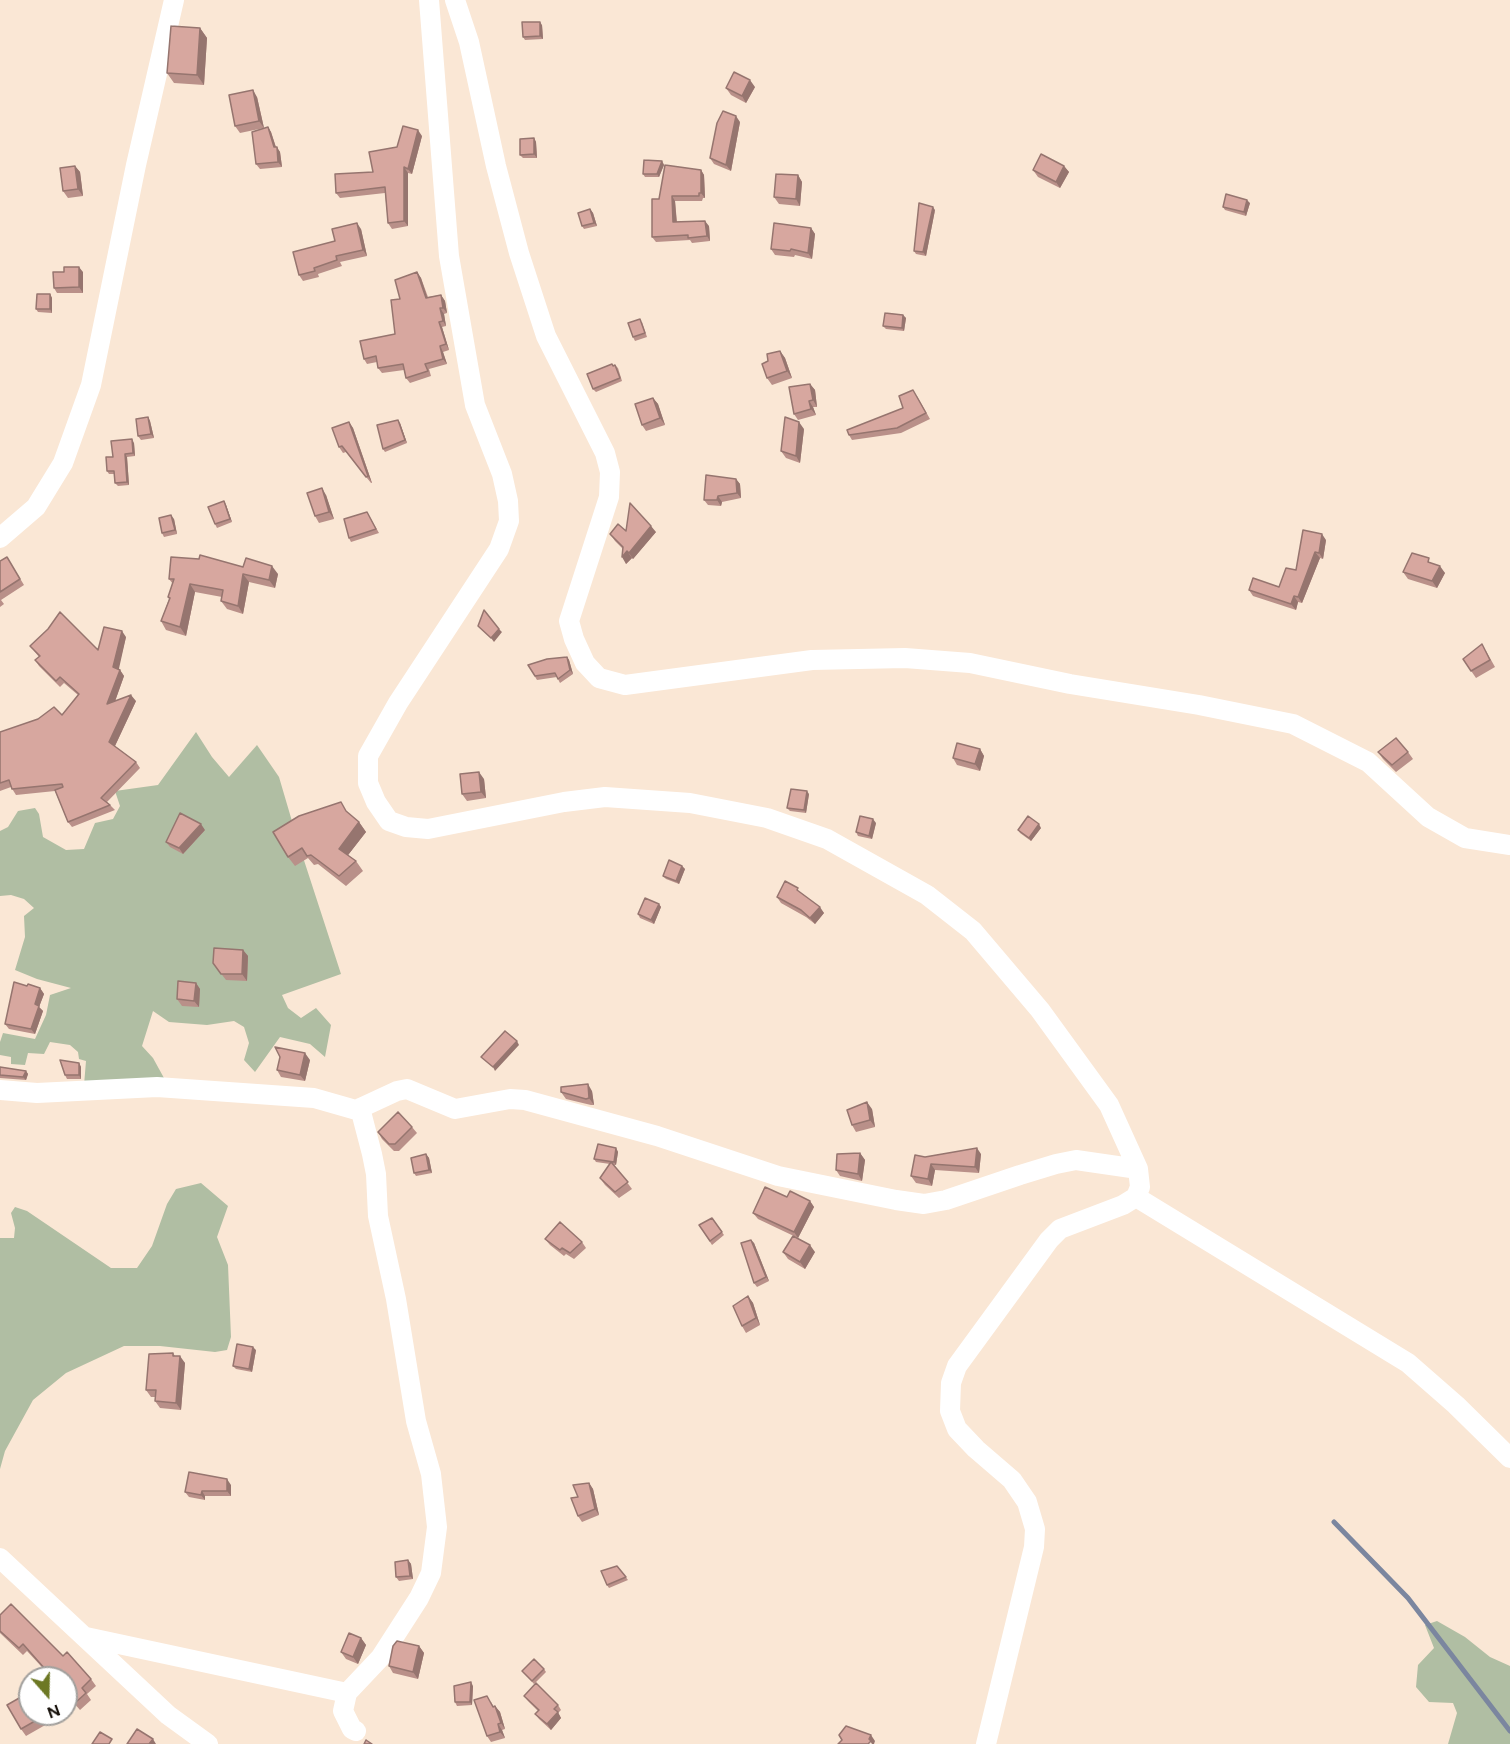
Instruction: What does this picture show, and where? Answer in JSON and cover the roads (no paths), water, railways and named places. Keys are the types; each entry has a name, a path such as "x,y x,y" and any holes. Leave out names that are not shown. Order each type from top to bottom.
{"street":[{"path":"0,538 36,507 58,472 91,385 133,177 174,0"},
{"path":"429,0 449,256 475,405 502,474 508,501 509,521 499,549 398,703 368,756 368,783 376,802 389,821 406,827 428,829 564,802 605,797 690,803 767,818 827,839 927,895 973,931 1040,1010 1109,1106 1138,1169 1140,1187 1136,1197 1123,1205 1060,1229 1054,1235 957,1366 951,1383 950,1412 957,1429 1012,1480 1027,1502 1035,1529 1031,1559 986,1744"},
{"path":"454,0 469,42 496,166 519,253 543,326 605,453 610,472 609,497 569,621 585,663 599,678 625,685 812,660 905,658 970,663 1070,684 1199,705 1293,724 1368,762 1428,818 1465,838 1510,844"},
{"path":"0,1090 37,1093 157,1087 305,1097 356,1110 397,1091 407,1089 454,1109 510,1098 525,1100 657,1136 778,1176 924,1204 946,1200 1020,1175 1076,1160 1138,1169"},
{"path":"357,1731 352,1729 343,1711 347,1693 381,1657 419,1598 431,1574 437,1527 431,1474 407,1380 399,1320 378,1216 374,1164 360,1108"},
{"path":"1136,1197 1408,1363 1456,1405 1510,1458"},
{"path":"0,1558 168,1715 208,1744"},
{"path":"83,1637 347,1693"}],"waterway":[{"path":"1334,1522 1408,1598 1510,1731"}]}
